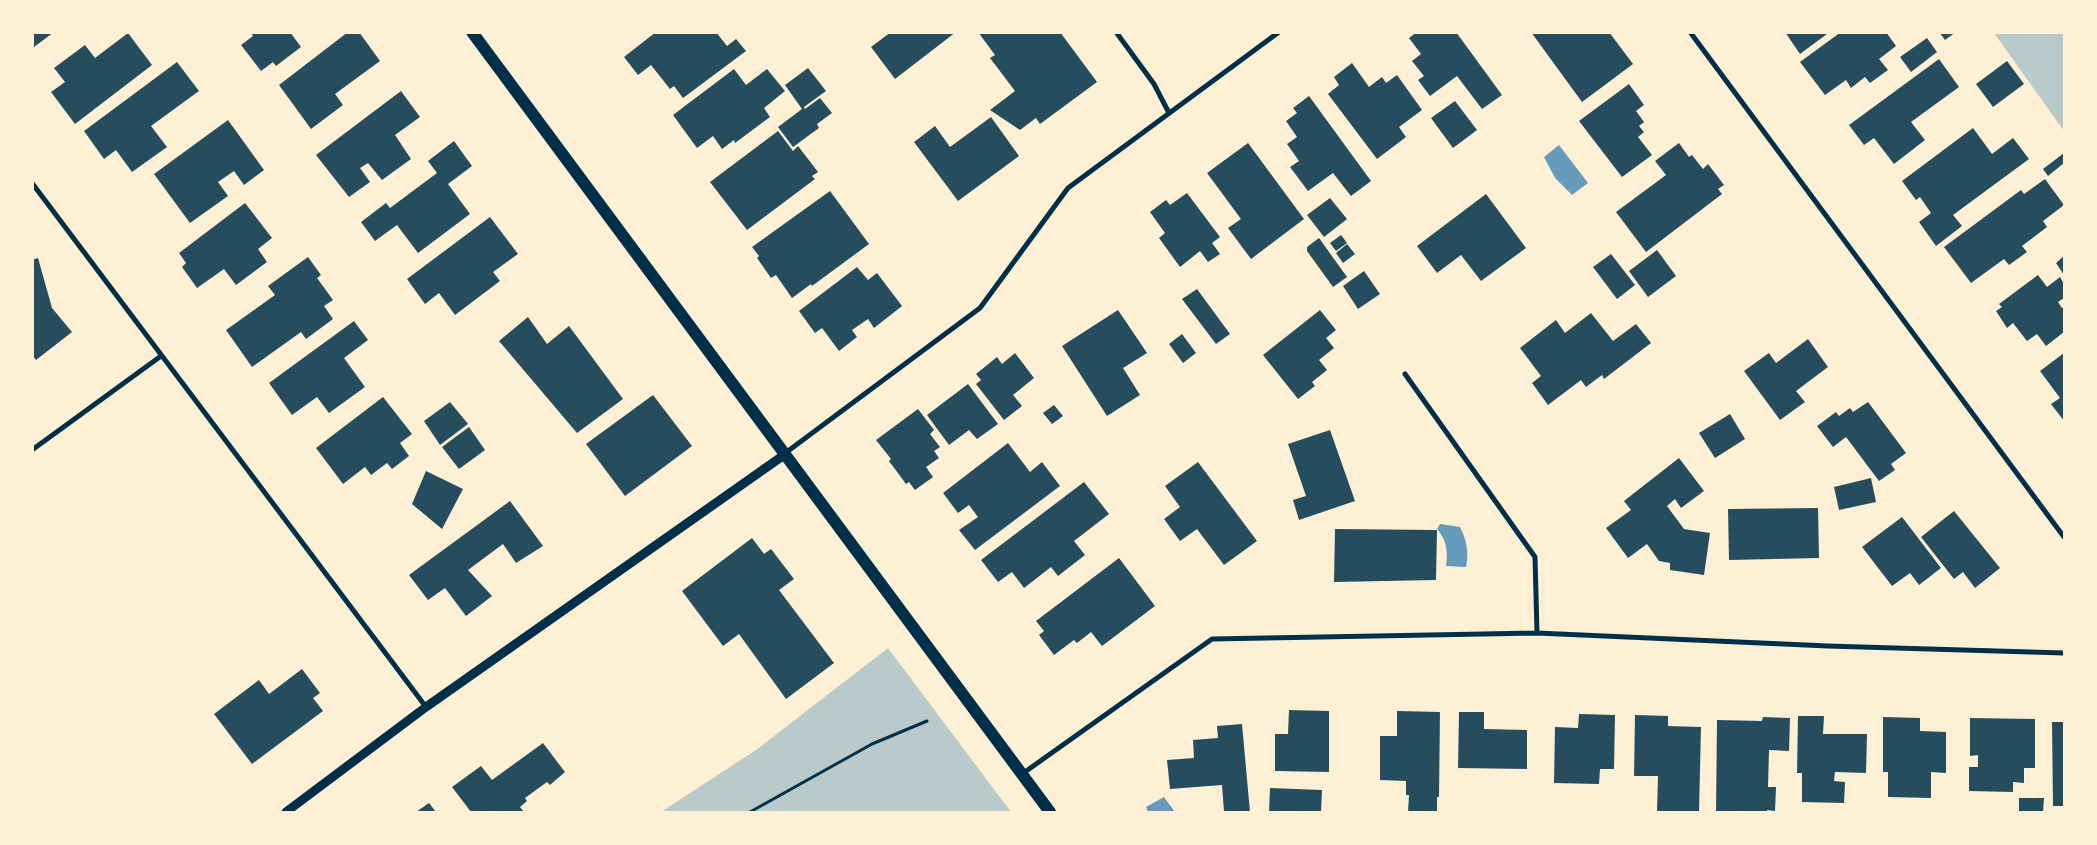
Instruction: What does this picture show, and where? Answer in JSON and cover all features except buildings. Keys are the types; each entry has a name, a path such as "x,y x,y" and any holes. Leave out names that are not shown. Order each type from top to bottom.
{"main road":[{"path":"472,32 1050,812"}],"street":[{"path":"1116,32 1154,84 1169,113"},
{"path":"286,812 426,707 784,455 980,308 1068,188 1279,32"},
{"path":"1690,32 2064,537"},
{"path":"32,184 426,707"},
{"path":"32,450 161,356"},
{"path":"1405,374 1534,558 1537,633"},
{"path":"1022,774 1212,639 1537,633 1828,646 2064,652"}],"path":[{"path":"750,812 872,744 928,721"}],"shaded area":[{"path":"1994,33 2064,33 2064,131"},
{"path":"888,648 1011,812 661,812 756,750"}],"water":[{"path":"1559,145 1588,183 1572,195 1555,178 1544,157"},
{"path":"1440,524 1460,527 1467,547 1466,567 1446,566 1446,546 1443,537 1437,529"},
{"path":"1164,797 1175,812 1148,812 1146,807"}]}
